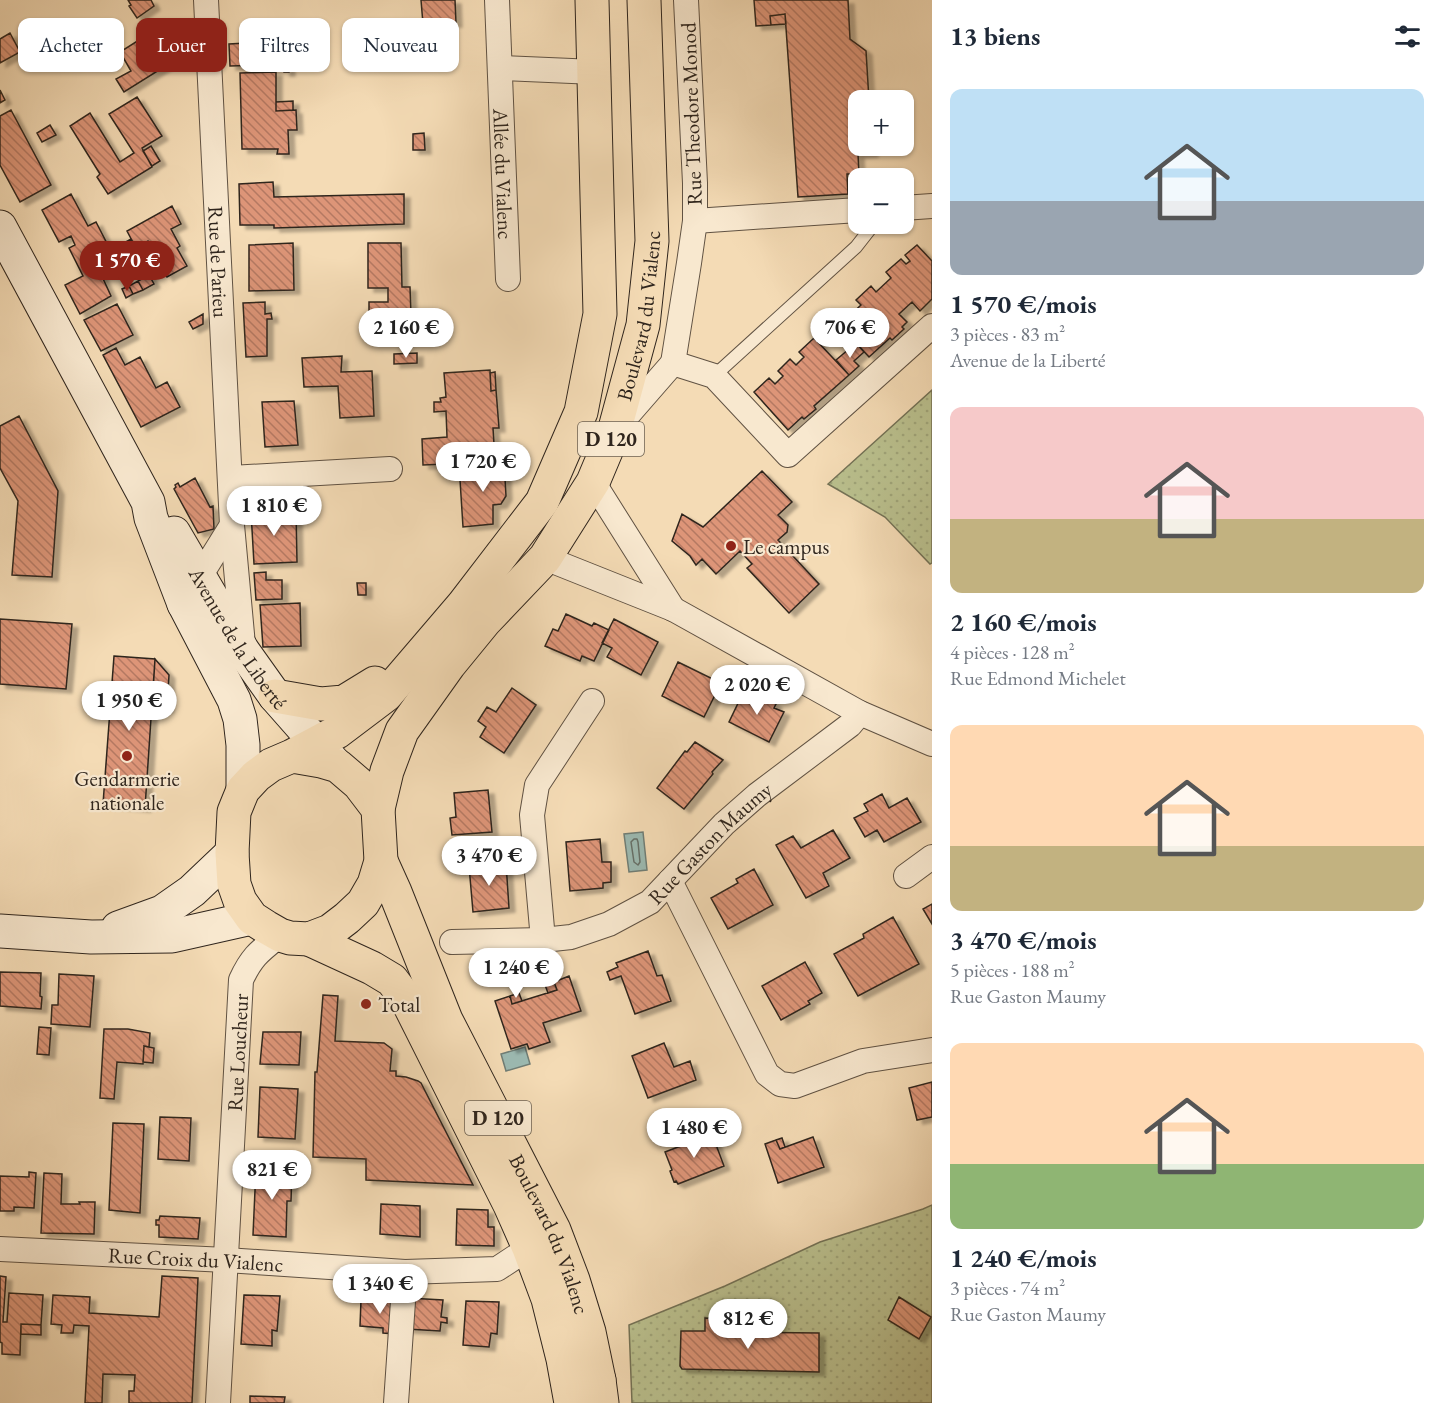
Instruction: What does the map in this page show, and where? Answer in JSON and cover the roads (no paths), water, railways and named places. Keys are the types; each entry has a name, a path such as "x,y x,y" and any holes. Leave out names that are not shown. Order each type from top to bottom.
{"main road":[{"name":"Boulevard du Vialenc","path":"315,755 338,732 386,695 463,605 542,502 581,412 600,314 592,0"},
{"name":"Boulevard du Vialenc","path":"378,809 387,771 402,731 449,665 485,621 545,558 593,482 614,432 643,325 652,241 644,0"},
{"path":"275,696 321,704 344,702 426,649"},
{"path":"315,755 359,784 378,809 381,861 374,884 363,903 347,918 330,931 295,937 266,927 252,918 240,901 234,885 232,853 234,812 243,790 256,776 271,765 315,755"},
{"name":"Boulevard du Vialenc","path":"381,861 447,1020 554,1230 589,1332 600,1392"},
{"name":"D 120","path":"295,937 372,968 392,980 407,1000 510,1205 529,1248 548,1299 571,1403"}],"street":[{"name":"Rue de Parieu","path":"206,0 232,525 243,651"},
{"name":"Allée du Vialenc","path":"497,0 508,279"},
{"name":"Rue Theodore Monod","path":"673,363 694,221 695,183 685,3"},
{"path":"500,68 595,72"},
{"path":"914,207 932,206"},
{"path":"694,221 848,211"},
{"name":"Avenue de la Liberté","path":"0,227 148,502 163,515 193,588 240,719 243,745 243,790"},
{"path":"614,432 673,363 714,376 789,455 932,326"},
{"path":"231,478 390,470"},
{"path":"593,482 673,609"},
{"path":"193,588 232,525"},
{"path":"545,558 673,609 860,712 932,744"},
{"name":"Avenue de la Liberté","path":"193,588 243,651 315,755"},
{"path":"543,940 532,815 537,785 592,702"},
{"name":"Rue Gaston Maumy","path":"452,942 543,940 571,937 609,924 650,902 724,824 757,795 850,725 860,712"},
{"path":"91,938 162,912 192,891 232,853"},
{"path":"906,876 932,857"},
{"path":"670,881 767,1074 780,1084 795,1086 863,1061 932,1050"},
{"path":"0,932 91,938 172,936 252,918"},
{"name":"Rue Loucheur","path":"218,1403 241,980 256,953 295,937"},
{"name":"Rue Croix du Vialenc","path":"0,1249 226,1260 405,1272 497,1269 529,1248"},
{"path":"396,1403 405,1272"}],"lane":[{"path":"714,376 856,247 866,234"}],"water":[{"path":"643,832 647,870 629,872 624,834"},
{"path":"525,1047 530,1064 506,1071 501,1054"}],"place":[{"name":"Le campus","path":"731,546"},
{"name":"Gendarmerie nationale","path":"127,756"},
{"name":"Total","path":"366,1004"}]}
